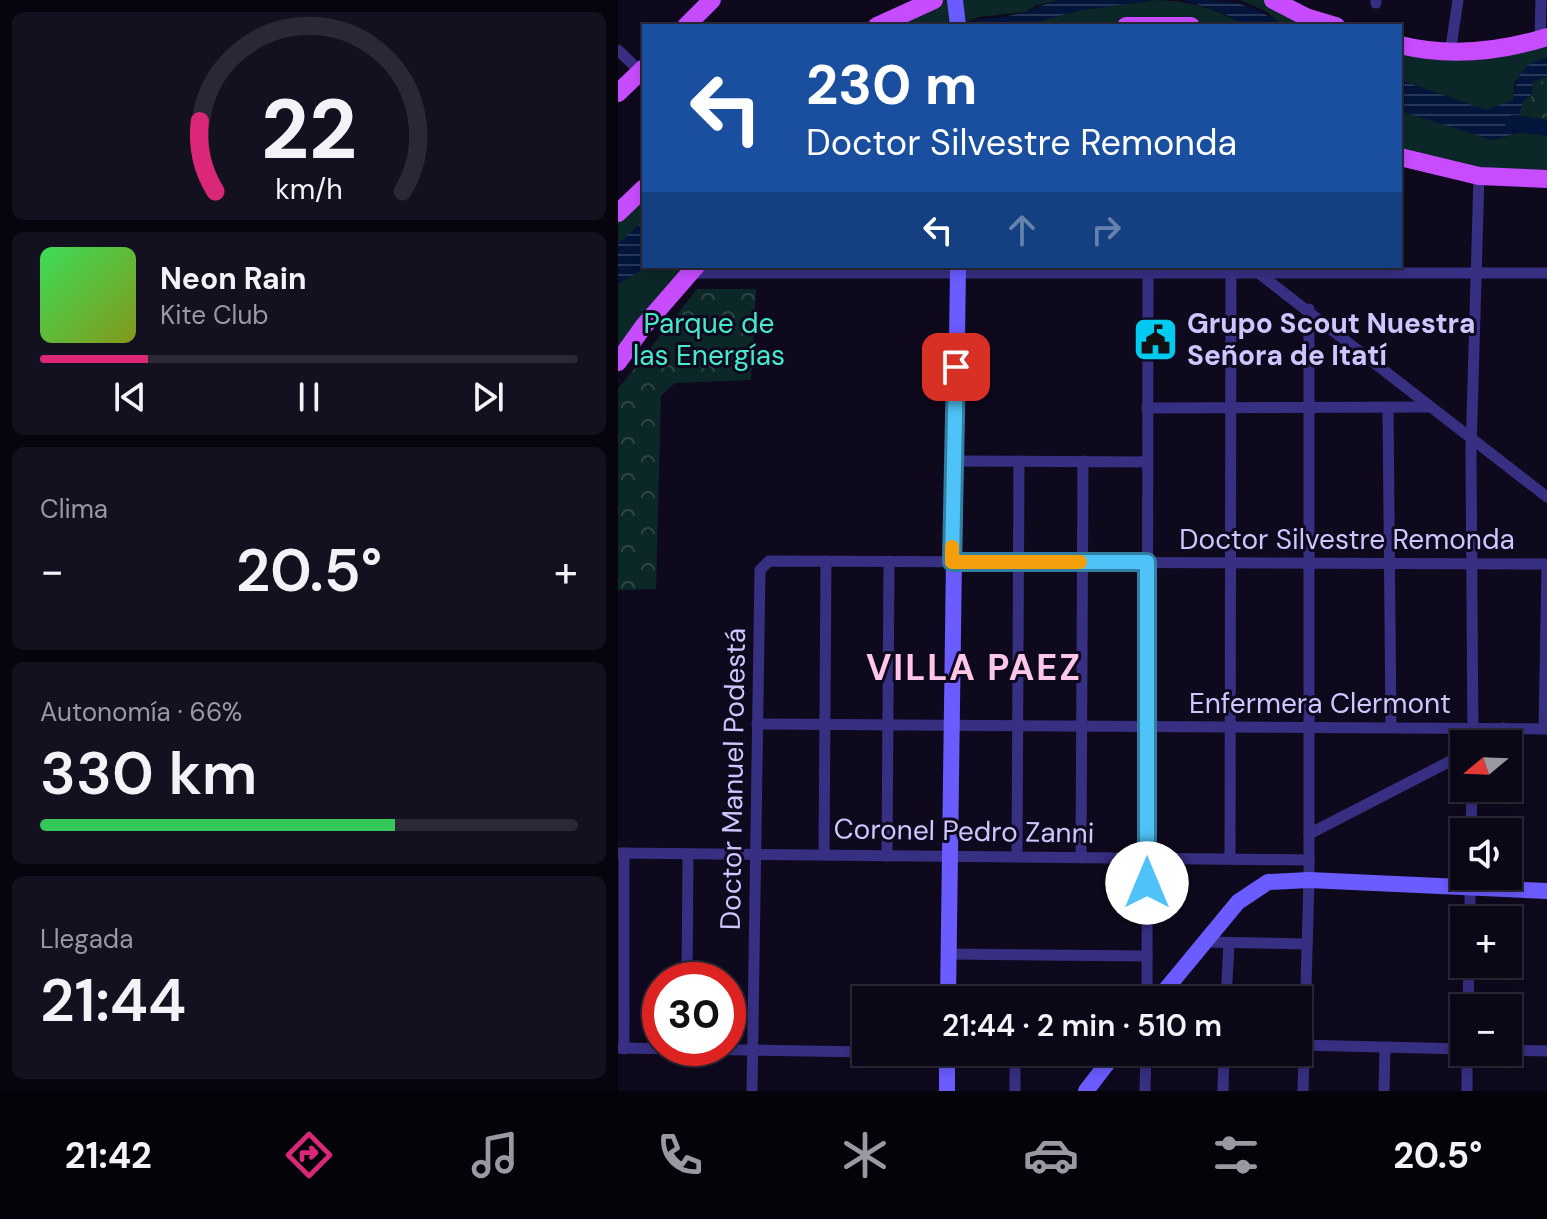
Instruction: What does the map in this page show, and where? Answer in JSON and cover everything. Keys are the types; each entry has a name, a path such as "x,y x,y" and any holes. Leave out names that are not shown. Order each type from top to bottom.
{"main road":[{"path":"688,24 712,0"},
{"path":"881,24 934,0"},
{"path":"1273,0 1306,17 1329,24"},
{"path":"1402,45 1450,54 1543,38"},
{"path":"618,93 642,72"},
{"path":"1402,157 1479,176 1547,179"},
{"path":"618,213 642,190"},
{"path":"618,362 693,269"}],"street":[{"path":"1450,54 1458,0"},
{"path":"1541,0 1543,38"},
{"path":"956,2 958,24"},
{"path":"618,50 642,70"},
{"path":"1474,728 1472,439 1479,176"},
{"path":"693,269 1148,274 1231,270 1260,274 1385,269 1547,273"},
{"path":"948,986 958,270"},
{"path":"1230,859 1231,270"},
{"path":"1147,986 1148,274"},
{"path":"1260,274 1309,309 1547,497"},
{"path":"1305,986 1309,880 1309,309"},
{"path":"1147,408 1431,407"},
{"path":"1388,408 1391,727"},
{"path":"954,461 1147,462"},
{"path":"1017,857 1019,461"},
{"path":"1081,858 1083,461"},
{"path":"824,855 826,561"},
{"path":"887,856 889,561"},
{"name":"Doctor Silvestre Remonda","path":"763,564 889,561 1547,564"},
{"name":"Doctor Manuel Podestá","path":"752,1091 760,570 763,564"},
{"path":"1546,729 1547,564"},
{"name":"Enfermera Clermont","path":"757,724 1546,729"},
{"path":"1500,730 1504,728"},
{"path":"1309,834 1450,761"},
{"path":"621,853 621,1048 642,1048"},
{"name":"Coronel Pedro Zanni","path":"621,853 1309,860"},
{"path":"687,962 688,854"},
{"path":"1168,986 1238,902 1255,888 1279,880 1450,883"},
{"path":"1522,888 1547,891"},
{"path":"1204,942 1307,944"},
{"path":"1227,986 1229,943"},
{"path":"948,954 1147,956"},
{"path":"1312,1045 1450,1050"},
{"path":"1384,1091 1385,1047"},
{"path":"746,1050 852,1052"},
{"path":"1522,1050 1547,1051"},
{"path":"947,1066 947,1091"},
{"path":"1015,1066 1015,1091"},
{"path":"1086,1091 1106,1066"},
{"path":"1145,1091 1146,1066"},
{"path":"1223,1091 1224,1066"},
{"path":"1302,1066 1303,1091"},
{"path":"1466,1066 1467,1091"}],"green space":[{"path":"934,0 1059,0 1035,6 1026,12 979,17 962,24 881,24"},
{"path":"1156,0 1180,2 1203,7 1243,24 1029,24 1081,10"},
{"path":"1240,0 1273,0 1331,24 1281,24 1265,11"},
{"path":"1547,37 1547,58 1541,59 1515,81 1513,100 1486,110 1402,81 1402,45 1436,53"},
{"path":"1547,76 1547,124 1537,129 1518,116 1524,99 1531,95 1533,82"},
{"path":"1547,80 1547,117 1532,120 1524,114 1536,84"},
{"path":"1402,112 1493,140 1522,132 1547,135 1547,179 1402,157"},
{"path":"642,190 642,225 618,244 618,213"},
{"path":"645,268 694,268 618,362 618,284"},
{"name":"Parque de las Energías","path":"697,289 756,289 751,380 675,383 661,396 656,589 618,590 618,389"}],"water":[{"path":"1059,0 1156,0 1081,10 1029,24 963,24 1022,13"},
{"path":"1184,0 1236,3 1259,11 1280,24 1243,24"},
{"path":"1547,58 1547,76 1533,82 1531,95 1524,100 1518,116 1537,128 1547,124 1547,135 1521,132 1493,140 1402,112 1402,81 1486,110 1513,100 1522,72 1538,60"},
{"path":"642,222 642,268 645,268 618,284 618,244"}],"waterway":[{"path":"1513,123 1547,128"}],"slow traffic":[{"path":"952,547 952,562 1080,562"}],"place":[{"name":"Grupo Scout Nuestra Señora de Itatí","path":"1156,339"}],"district":[{"name":"VILLA PAEZ","path":"974,667"}],"route":[{"path":"956,367 952,562 1147,562 1147,883"}]}
